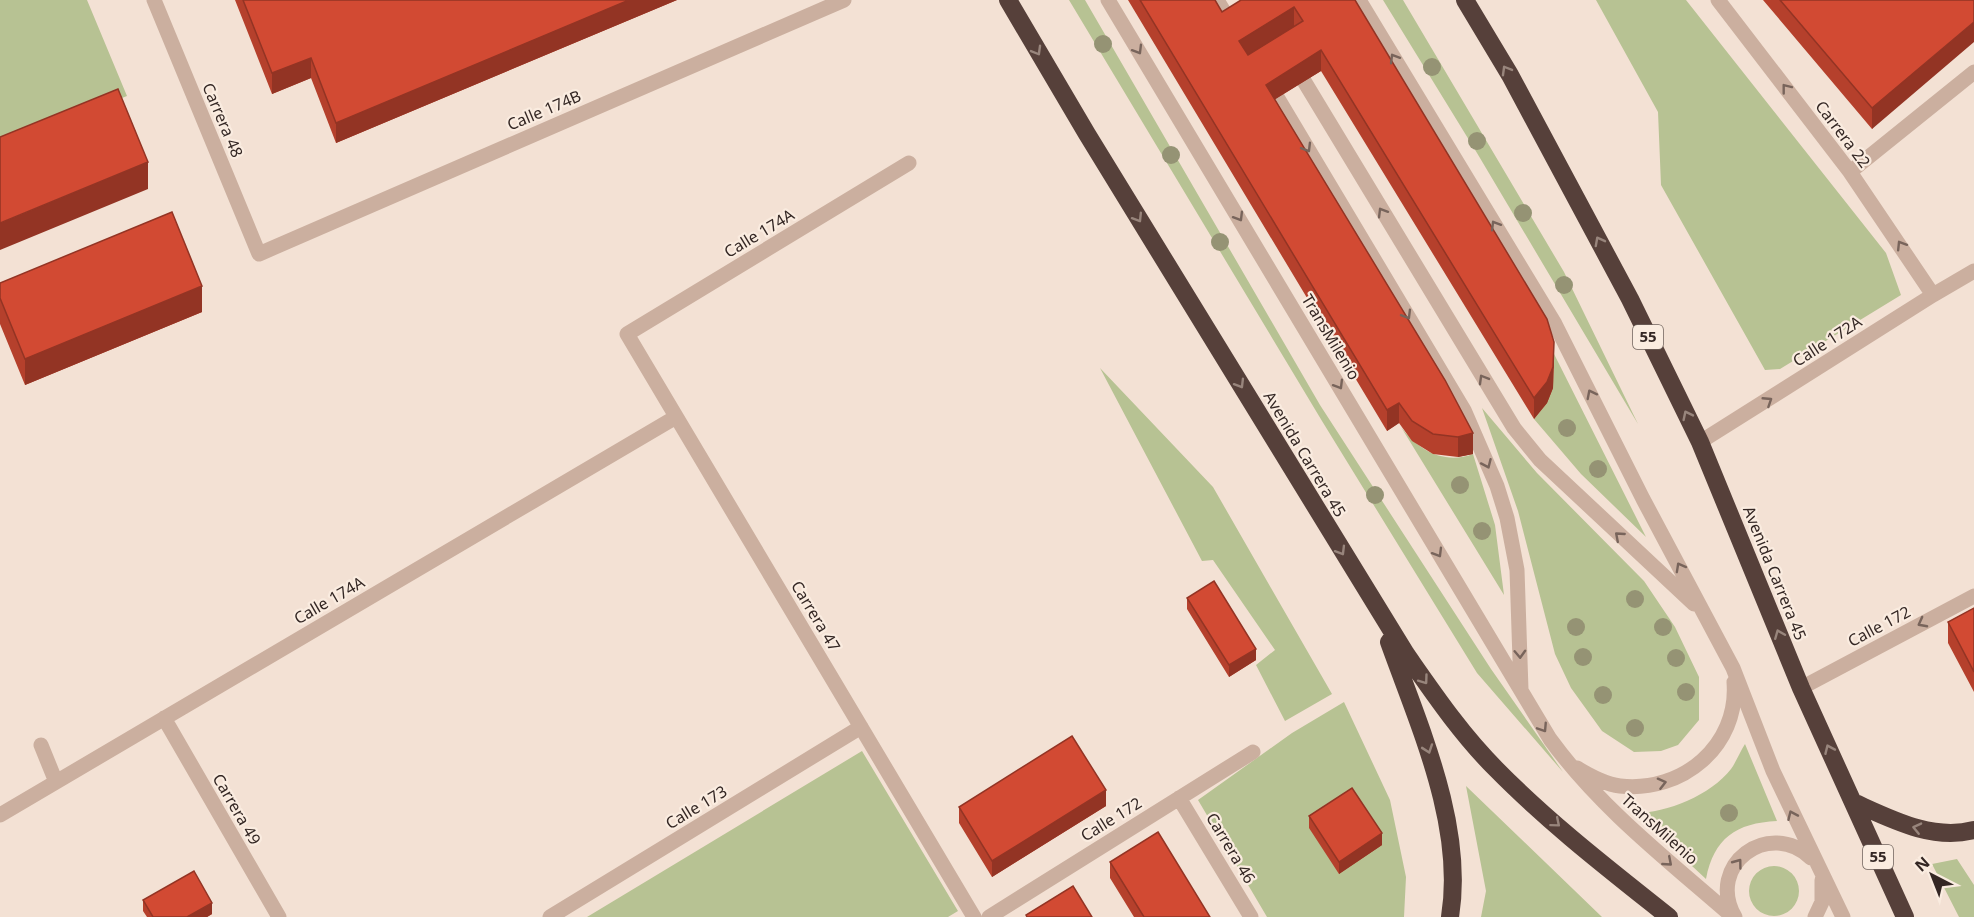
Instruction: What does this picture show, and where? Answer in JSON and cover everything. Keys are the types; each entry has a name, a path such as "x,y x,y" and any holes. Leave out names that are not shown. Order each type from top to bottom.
{"highway":[{"name":"Avenida Carrera 45","path":"1008,0 1380,615 1458,727 1496,769 1625,882 1669,917"},
{"name":"Avenida Carrera 45","path":"1466,0 1510,75 1619,279 1700,442 1801,688 1905,915"},
{"path":"1380,615 1430,754 1442,802 1452,860 1450,917"},
{"path":"1853,802 1904,825 1958,834 1974,830"},
{"name":"Avenida Carrera 45","path":"1625,882 1656,917"}],"street":[{"name":"Carrera 48","path":"154,0 259,254"},
{"name":"Calle 174B","path":"259,254 844,0"},
{"name":"TransMilenio","path":"1108,0 1521,693 1567,762 1592,791 1666,861 1734,917"},
{"path":"1217,0 1233,25"},
{"name":"TransMilenio","path":"1359,0 1556,324 1643,500 1733,668 1773,771 1843,917"},
{"name":"Carrera 22","path":"1718,0 1850,172 1933,295"},
{"path":"1850,172 1974,72"},
{"name":"TransMilenio","path":"1304,81 1514,428 1540,459 1612,530 1670,580 1708,619"},
{"path":"1277,98 1464,410 1497,486 1507,518 1517,570 1521,693"},
{"name":"Calle 174A","path":"627,334 909,163"},
{"name":"Calle 172A","path":"1700,442 1933,295 1974,272"},
{"name":"Carrera 47","path":"627,334 974,917"},
{"name":"Calle 174A","path":"0,815 676,417"},
{"name":"Calle 172","path":"1801,688 1974,596"},
{"name":"TransMilenio","path":"1567,762 1592,777 1618,786 1646,787 1681,776 1697,767 1716,747 1729,723 1735,696 1733,668"},
{"name":"Carrera 49","path":"164,718 279,917"},
{"name":"Calle 173","path":"550,917 861,727"},
{"path":"40,745 57,782"},
{"name":"Calle 172","path":"989,917 1253,752"},
{"name":"Carrera 46","path":"1179,798 1251,917"},
{"name":"TransMilenio","path":"1734,917 1728,903 1729,876 1738,861 1752,849 1775,843 1792,845 1810,857 1818,868 1823,893 1815,917"}],"green space":[{"path":"0,0 87,0 127,96 0,146"},
{"path":"1069,0 1085,0 1320,405 1491,669 1563,772 1477,673 1322,421"},
{"path":"1383,0 1403,0 1564,272 1638,424 1477,153"},
{"path":"1596,0 1686,0 1886,253 1901,295 1780,369 1765,370 1661,185 1658,112"},
{"path":"1547,340 1646,537 1581,474 1534,419 1542,410 1553,382 1552,362"},
{"path":"1100,368 1213,487 1332,694 1285,721 1256,665 1275,650 1213,560 1202,561"},
{"path":"1482,408 1537,473 1644,581 1675,627 1699,677 1699,720 1678,745 1661,751 1634,752 1602,731 1571,688 1555,654 1518,511"},
{"path":"1401,427 1415,442 1432,453 1452,458 1473,454 1495,525 1504,595"},
{"path":"1344,702 1390,800 1406,877 1404,917 1267,917 1198,800 1292,733"},
{"path":"1745,744 1777,821 1750,825 1729,835 1715,853 1706,879 1635,813 1674,806 1712,787 1731,769"},
{"path":"862,751 958,911 948,917 587,917"},
{"path":"1466,786 1602,917 1481,917 1486,891"},
{"path":"1957,859 1974,885 1974,917 1959,917 1932,864"},
{"path":"1774,866 1792,873 1799,891 1792,909 1774,916 1756,909 1749,891 1756,873"}],"building":[{"path":"243,0 629,0 336,123 311,58 272,73"},
{"path":"1140,0 1215,0 1222,12 1241,0 1355,0 1547,319 1554,342 1553,367 1547,382 1534,398 1321,50 1266,85 1445,380 1473,433 1458,437 1433,434 1412,421 1399,403 1387,410","holes":["1294,7 1303,21 1248,55 1239,41"]},
{"path":"1780,0 1974,0 1974,22 1872,108"},
{"path":"118,89 148,162 0,223 0,137"},
{"path":"172,212 202,286 25,359 0,298 0,283"},
{"path":"1214,581 1256,649 1229,665 1187,598"},
{"path":"1974,608 1974,672 1948,622"},
{"path":"1072,736 1106,790 992,861 959,807"},
{"path":"1352,788 1382,833 1339,862 1309,816"},
{"path":"1158,832 1210,917 1144,917 1110,862"},
{"path":"194,871 212,903 187,917 153,917 143,900"},
{"path":"1073,886 1092,917 1027,917 1026,915"}]}
